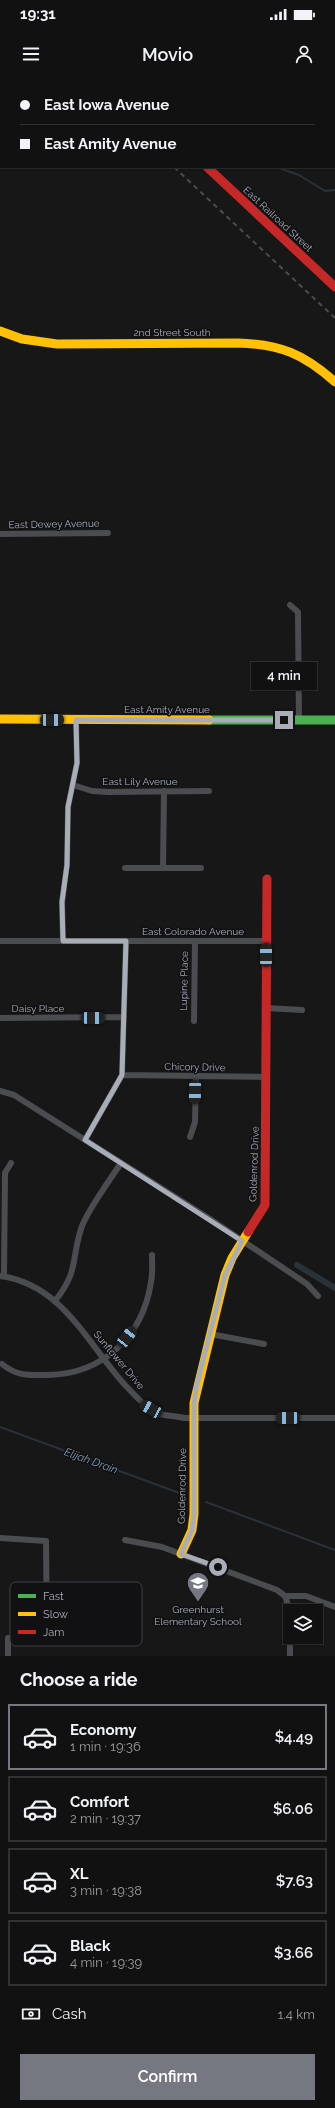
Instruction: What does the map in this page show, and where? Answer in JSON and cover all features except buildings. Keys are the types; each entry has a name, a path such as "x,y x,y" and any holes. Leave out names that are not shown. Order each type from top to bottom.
{"street":[{"name":"East Railroad Street","path":"208,168 335,287"},
{"name":"2nd Street South","path":"0,331 22,339 44,343 212,343 270,345 295,353 314,364 335,382"},
{"name":"East Dewey Avenue","path":"0,534 108,533"},
{"path":"290,605 298,612 298,720"},
{"name":"East Amity Avenue","path":"0,719 335,720"},
{"path":"63,941 62,902 67,865 68,807 77,763 76,720"},
{"name":"East Lily Avenue","path":"73,785 108,792 209,790"},
{"path":"163,868 164,791"},
{"path":"125,868 201,868"},
{"name":"Goldenrod Drive","path":"181,1554 192,1530 194,1514 194,1418 197,1384 225,1275 242,1241 265,1205 267,1077 267,879"},
{"name":"East Colorado Avenue","path":"0,941 266,941"},
{"path":"85,1140 122,1075 126,941"},
{"name":"Lupine Place","path":"194,1021 195,941"},
{"path":"266,1008 302,1010"},
{"name":"Daisy Place","path":"0,1018 124,1017"},
{"name":"Chicory Drive","path":"122,1075 267,1077"},
{"path":"190,1137 195,1122 196,1077"},
{"path":"0,1091 14,1095 242,1241 307,1284 318,1296"},
{"path":"2,1276 5,1173 11,1162"},
{"path":"55,1300 65,1289 72,1275 81,1228 121,1163"},
{"path":"2,1364 11,1372 23,1375 66,1375 105,1360 121,1345 142,1314 151,1282 152,1254"},
{"name":"Sunflower Drive","path":"2,1276 33,1286 45,1292 55,1300 63,1307 142,1404 160,1414 194,1418 335,1418"},
{"path":"210,1334 264,1344"},
{"path":"0,1538 46,1541 46,1582"},
{"path":"125,1540 156,1545 277,1590 284,1596 290,1611 290,1656"},
{"path":"284,1596 306,1596 335,1607"},
{"path":"8,1656 8,1638 10,1638"}],"waterway":[{"path":"279,168 299,175 325,191 335,190"},
{"path":"297,1265 335,1288"},
{"name":"Elijah Drain","path":"0,1427 182,1494"},
{"name":"Elijah Drain","path":"206,1502 335,1550"}],"railway":[{"path":"175,168 335,318"}],"traffic: fast":[{"path":"209,720 335,720"}],"traffic: slow":[{"path":"0,331 22,339 57,344 238,343 267,346 291,352 313,364 335,382"},
{"path":"0,719 209,720"},
{"path":"181,1554 192,1530 194,1514 194,1403 225,1275 232,1258 248,1232"}],"traffic: jam":[{"path":"208,168 335,287"},
{"path":"248,1232 265,1205 267,879"}],"place":[{"name":"Greenhurst Elementary School","path":"198,1602"}],"route":[{"path":"218,1567 181,1554 186,1546 192,1530 194,1514 194,1403 197,1384 225,1275 232,1258 242,1241 85,1140 122,1075 126,941 63,941 62,902 67,865 68,807 69,795 76,774 76,720 284,720"}]}
